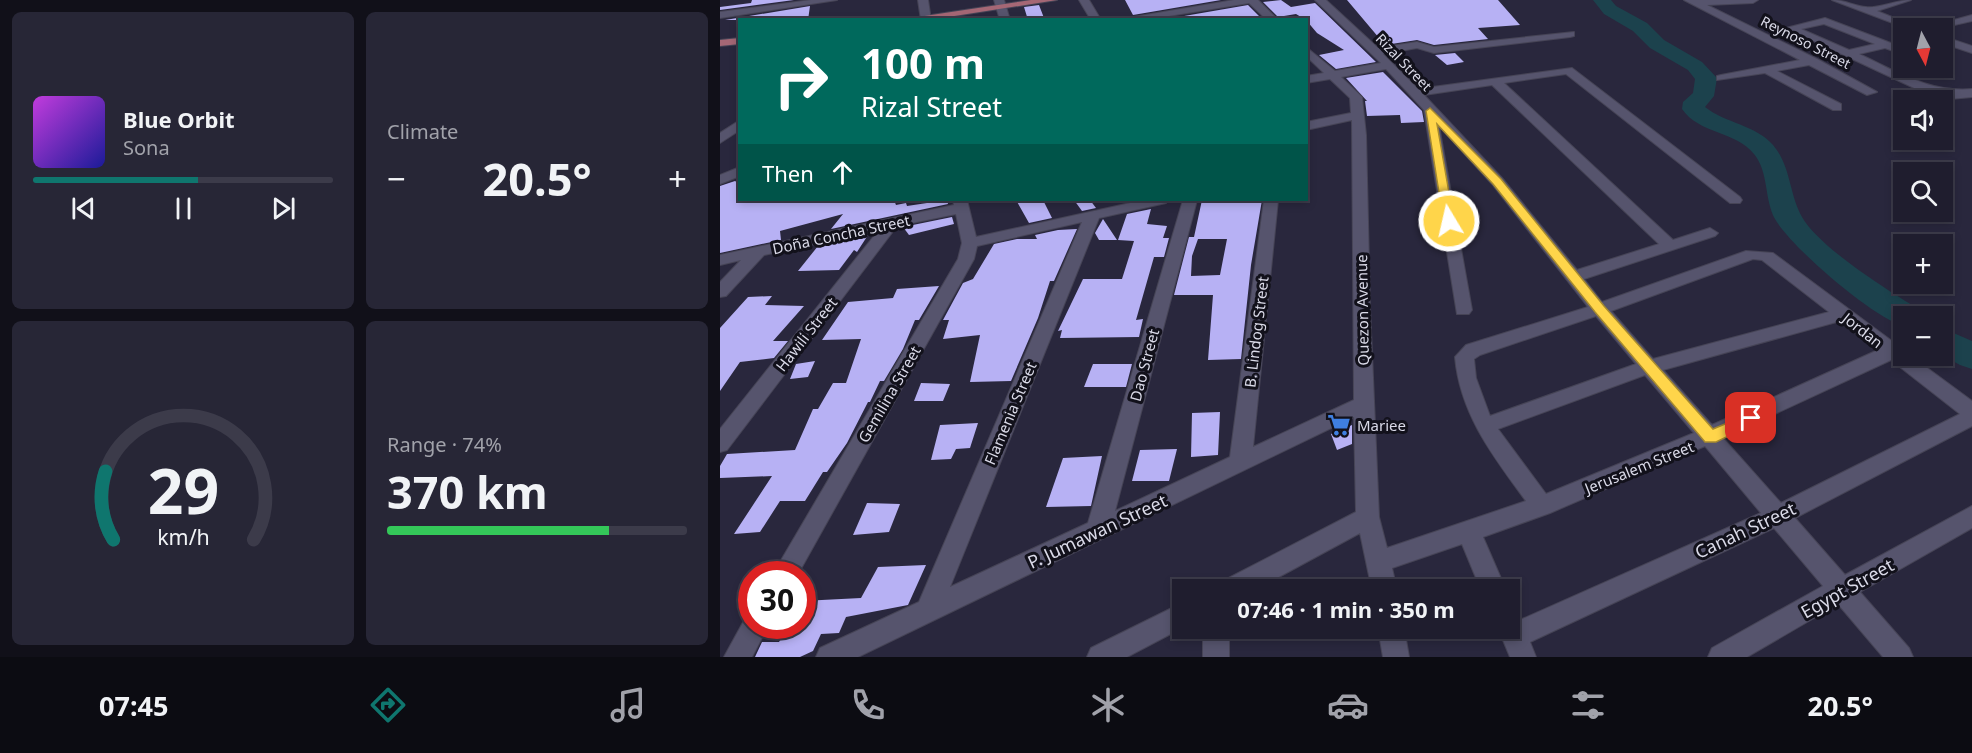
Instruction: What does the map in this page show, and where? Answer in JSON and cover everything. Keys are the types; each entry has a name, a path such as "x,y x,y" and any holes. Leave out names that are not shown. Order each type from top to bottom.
{"main road":[{"path":"926,18 1000,3 1052,0"},
{"path":"720,43 738,40"}],"street":[{"path":"738,12 743,0"},
{"path":"720,15 832,0"},
{"path":"923,0 926,18"},
{"path":"1084,0 1095,18"},
{"path":"1166,0 1179,16"},
{"path":"1150,18 1179,16 1252,0 1271,18"},
{"name":"Rizal Street","path":"1320,0 1389,65 1497,181 1599,309 1900,657"},
{"name":"Reynoso Street","path":"1692,2 1753,0"},
{"path":"1837,0 1893,20"},
{"path":"1867,11 1906,0"},
{"name":"Reynoso Street","path":"1692,2 1871,92"},
{"path":"1000,3 1004,18"},
{"path":"1953,22 1971,18"},
{"path":"1893,48 1825,21 1791,28 1931,91 1950,95 1972,93"},
{"path":"1375,52 1417,45 1434,50 1570,34"},
{"path":"1953,43 1972,50"},
{"path":"1721,78 1811,62 1885,45"},
{"name":"Quezon Avenue","path":"1308,52 1356,97 1368,517 1383,579"},
{"path":"1308,80 1389,65"},
{"path":"1415,93 1568,70 1735,200"},
{"path":"1767,70 1837,107"},
{"path":"1495,81 1670,246"},
{"path":"1430,111 1463,310"},
{"path":"1308,126 1358,115"},
{"path":"720,139 738,126"},
{"path":"720,180 738,172"},
{"path":"961,204 970,243 1156,201"},
{"name":"Dao Street","path":"1098,531 1190,201"},
{"name":"B. Lindog Street","path":"1240,464 1271,201"},
{"name":"Doña Concha Street","path":"720,260 892,223 961,204"},
{"name":"Flamenia Street","path":"927,612 1093,215"},
{"name":"Hawili Street","path":"720,444 892,223"},
{"path":"1576,281 1710,233"},
{"name":"Gemilina Street","path":"792,561 966,259 970,243"},
{"path":"720,292 758,252"},
{"name":"Jordan","path":"1599,309 1752,254 1767,256 1972,412"},
{"path":"1542,506 1485,426 1465,372 1464,357 1473,350 1599,309"},
{"path":"1485,426 1649,367 1843,314"},
{"name":"Jerusalem Street","path":"1380,561 1470,534 1711,437 1891,352"},
{"name":"P. Jumawan Street","path":"829,657 1365,404"},
{"name":"Canah Street","path":"1520,637 1778,516 1972,417"},
{"name":"Egypt Street","path":"1720,657 1843,591 1972,516"},
{"path":"1251,579 1368,517"},
{"path":"1470,534 1489,579"},
{"path":"1100,657 1172,620"},
{"path":"737,657 747,639"},
{"path":"1216,639 1216,657"},
{"path":"1393,639 1396,657"}],"building":[{"path":"752,0 794,0 720,10 720,7 751,3"},
{"path":"1125,0 1221,0 1133,15"},
{"path":"1281,0 1291,7 1315,3 1376,62 1336,69 1319,55 1344,50 1317,33 1308,22 1308,18 1296,14 1278,17 1263,2"},
{"path":"1347,0 1498,0 1520,25 1478,28 1488,39 1434,45 1417,40 1385,45"},
{"path":"1039,5 1044,18 1027,18 1024,7"},
{"path":"1248,5 1260,17 1254,18 1173,18"},
{"path":"810,6 808,18 725,20"},
{"path":"1455,53 1464,62 1447,65 1435,55"},
{"path":"1383,72 1422,111 1424,122 1401,123 1400,115 1367,116 1365,101 1367,101 1346,78"},
{"path":"735,181 738,183 738,201 894,201 896,205 906,203 907,206 947,201 948,204 831,229 843,214 780,231 781,240 720,253 720,186"},
{"path":"1017,201 1044,201 1052,218 1029,223"},
{"path":"1075,201 1091,201 1096,208 1082,211"},
{"path":"1202,201 1262,201 1251,265 1241,359 1208,360 1213,295 1174,295 1189,237 1194,237","holes":["1198,239 1227,239 1220,275 1191,276 1192,256"]},
{"path":"1151,209 1147,224 1167,226 1163,238 1169,238 1164,257 1154,257 1136,320 1143,319 1139,337 1060,338 1062,330 1058,331 1083,279 1122,279 1134,241 1118,240 1127,214"},
{"path":"952,217 954,224 909,235 903,227"},
{"path":"1103,219 1117,240 1099,240 1095,233"},
{"path":"1077,229 1054,281 1050,281 1038,318 1011,381 970,382 980,335 943,339 949,320 943,320 963,283 973,279 994,244 1017,239 1037,239 1035,235"},
{"path":"868,235 857,252 854,250 839,270 798,271 818,246"},
{"path":"939,286 919,320 915,320 903,349 884,381 880,381 847,443 827,472 823,472 805,501 780,501 760,532 734,534 772,476 720,478 720,466 727,454 795,450 813,409 818,409 833,383 846,383 861,339 822,340 848,302 893,298 897,289"},
{"path":"772,296 765,305 804,306 773,341 788,341 774,358 740,362 720,391 720,328 748,297"},
{"path":"815,361 808,377 790,379 796,364"},
{"path":"1093,364 1132,364 1126,387 1084,387"},
{"path":"921,383 950,384 943,401 914,401"},
{"path":"1220,412 1218,455 1191,457 1192,413"},
{"path":"978,423 970,448 956,449 951,459 931,460 940,425"},
{"path":"1352,425 1352,444 1337,450 1331,434"},
{"path":"1177,449 1169,481 1132,481 1140,450"},
{"path":"1102,456 1091,506 1046,507 1063,458"},
{"path":"867,503 900,504 889,532 853,535"},
{"path":"926,565 908,605 846,617 839,633 821,634 813,651 800,657 755,657 762,642 779,642 781,639 816,639 816,600 861,598 878,567"}],"waterway":[{"path":"1602,0 1610,10 1640,27 1657,44 1695,66 1706,78 1703,96 1694,102 1693,109 1711,121 1750,138 1758,144 1773,166 1785,211 1796,229 1843,271 1893,307"},
{"path":"1953,346 1972,357"}],"place":[{"name":"Mariee","path":"1339,425"}],"route":[{"path":"1449,221 1430,111 1497,181 1599,309 1711,437 1751,418"}]}
